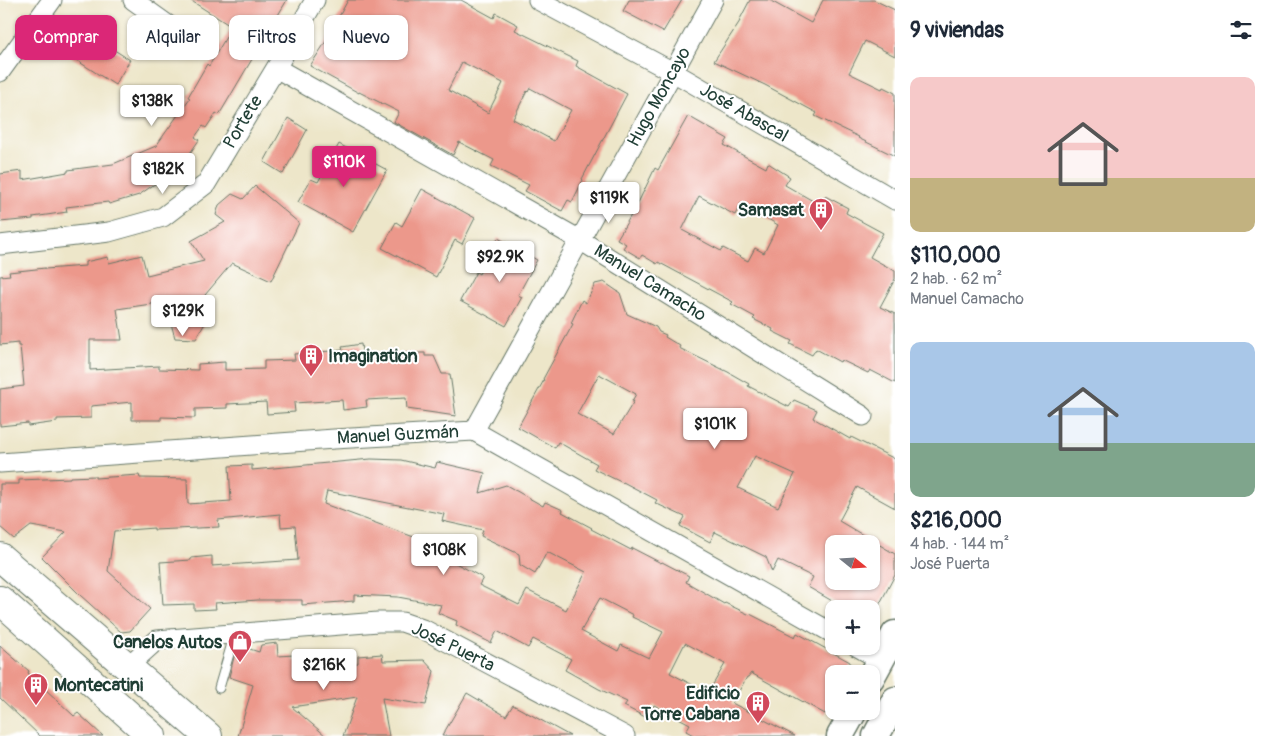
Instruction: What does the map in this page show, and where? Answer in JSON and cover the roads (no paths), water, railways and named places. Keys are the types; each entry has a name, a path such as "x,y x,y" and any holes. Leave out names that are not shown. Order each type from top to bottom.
{"main road":[{"path":"0,557 208,736"},
{"path":"0,600 152,736"},
{"path":"878,665 895,634"},
{"path":"876,736 895,700"},
{"path":"840,736 849,720"}],"street":[{"path":"0,72 52,0"},
{"path":"133,0 154,15"},
{"name":"Portete","path":"0,245 109,232 163,216 206,184 315,0"},
{"name":"José Abascal","path":"538,0 673,72 895,200"},
{"name":"Hugo Moncayo","path":"474,431 713,0"},
{"name":"Manuel Camacho","path":"276,68 580,240 863,416"},
{"name":"Manuel Guzmán","path":"0,463 474,431 825,629"},
{"name":"José Puerta","path":"127,667 157,640 378,622 402,622 425,630 625,736"},
{"path":"864,655 873,665"}],"lane":[{"path":"220,688 231,647 232,634"}],"place":[{"name":"Samasat","path":"821,231"},
{"name":"Imagination","path":"311,377"},
{"name":"Canelos Autos","path":"240,663"},
{"name":"Montecatini","path":"36,706"},
{"name":"Edificio Torre Cabana","path":"758,724"}]}
